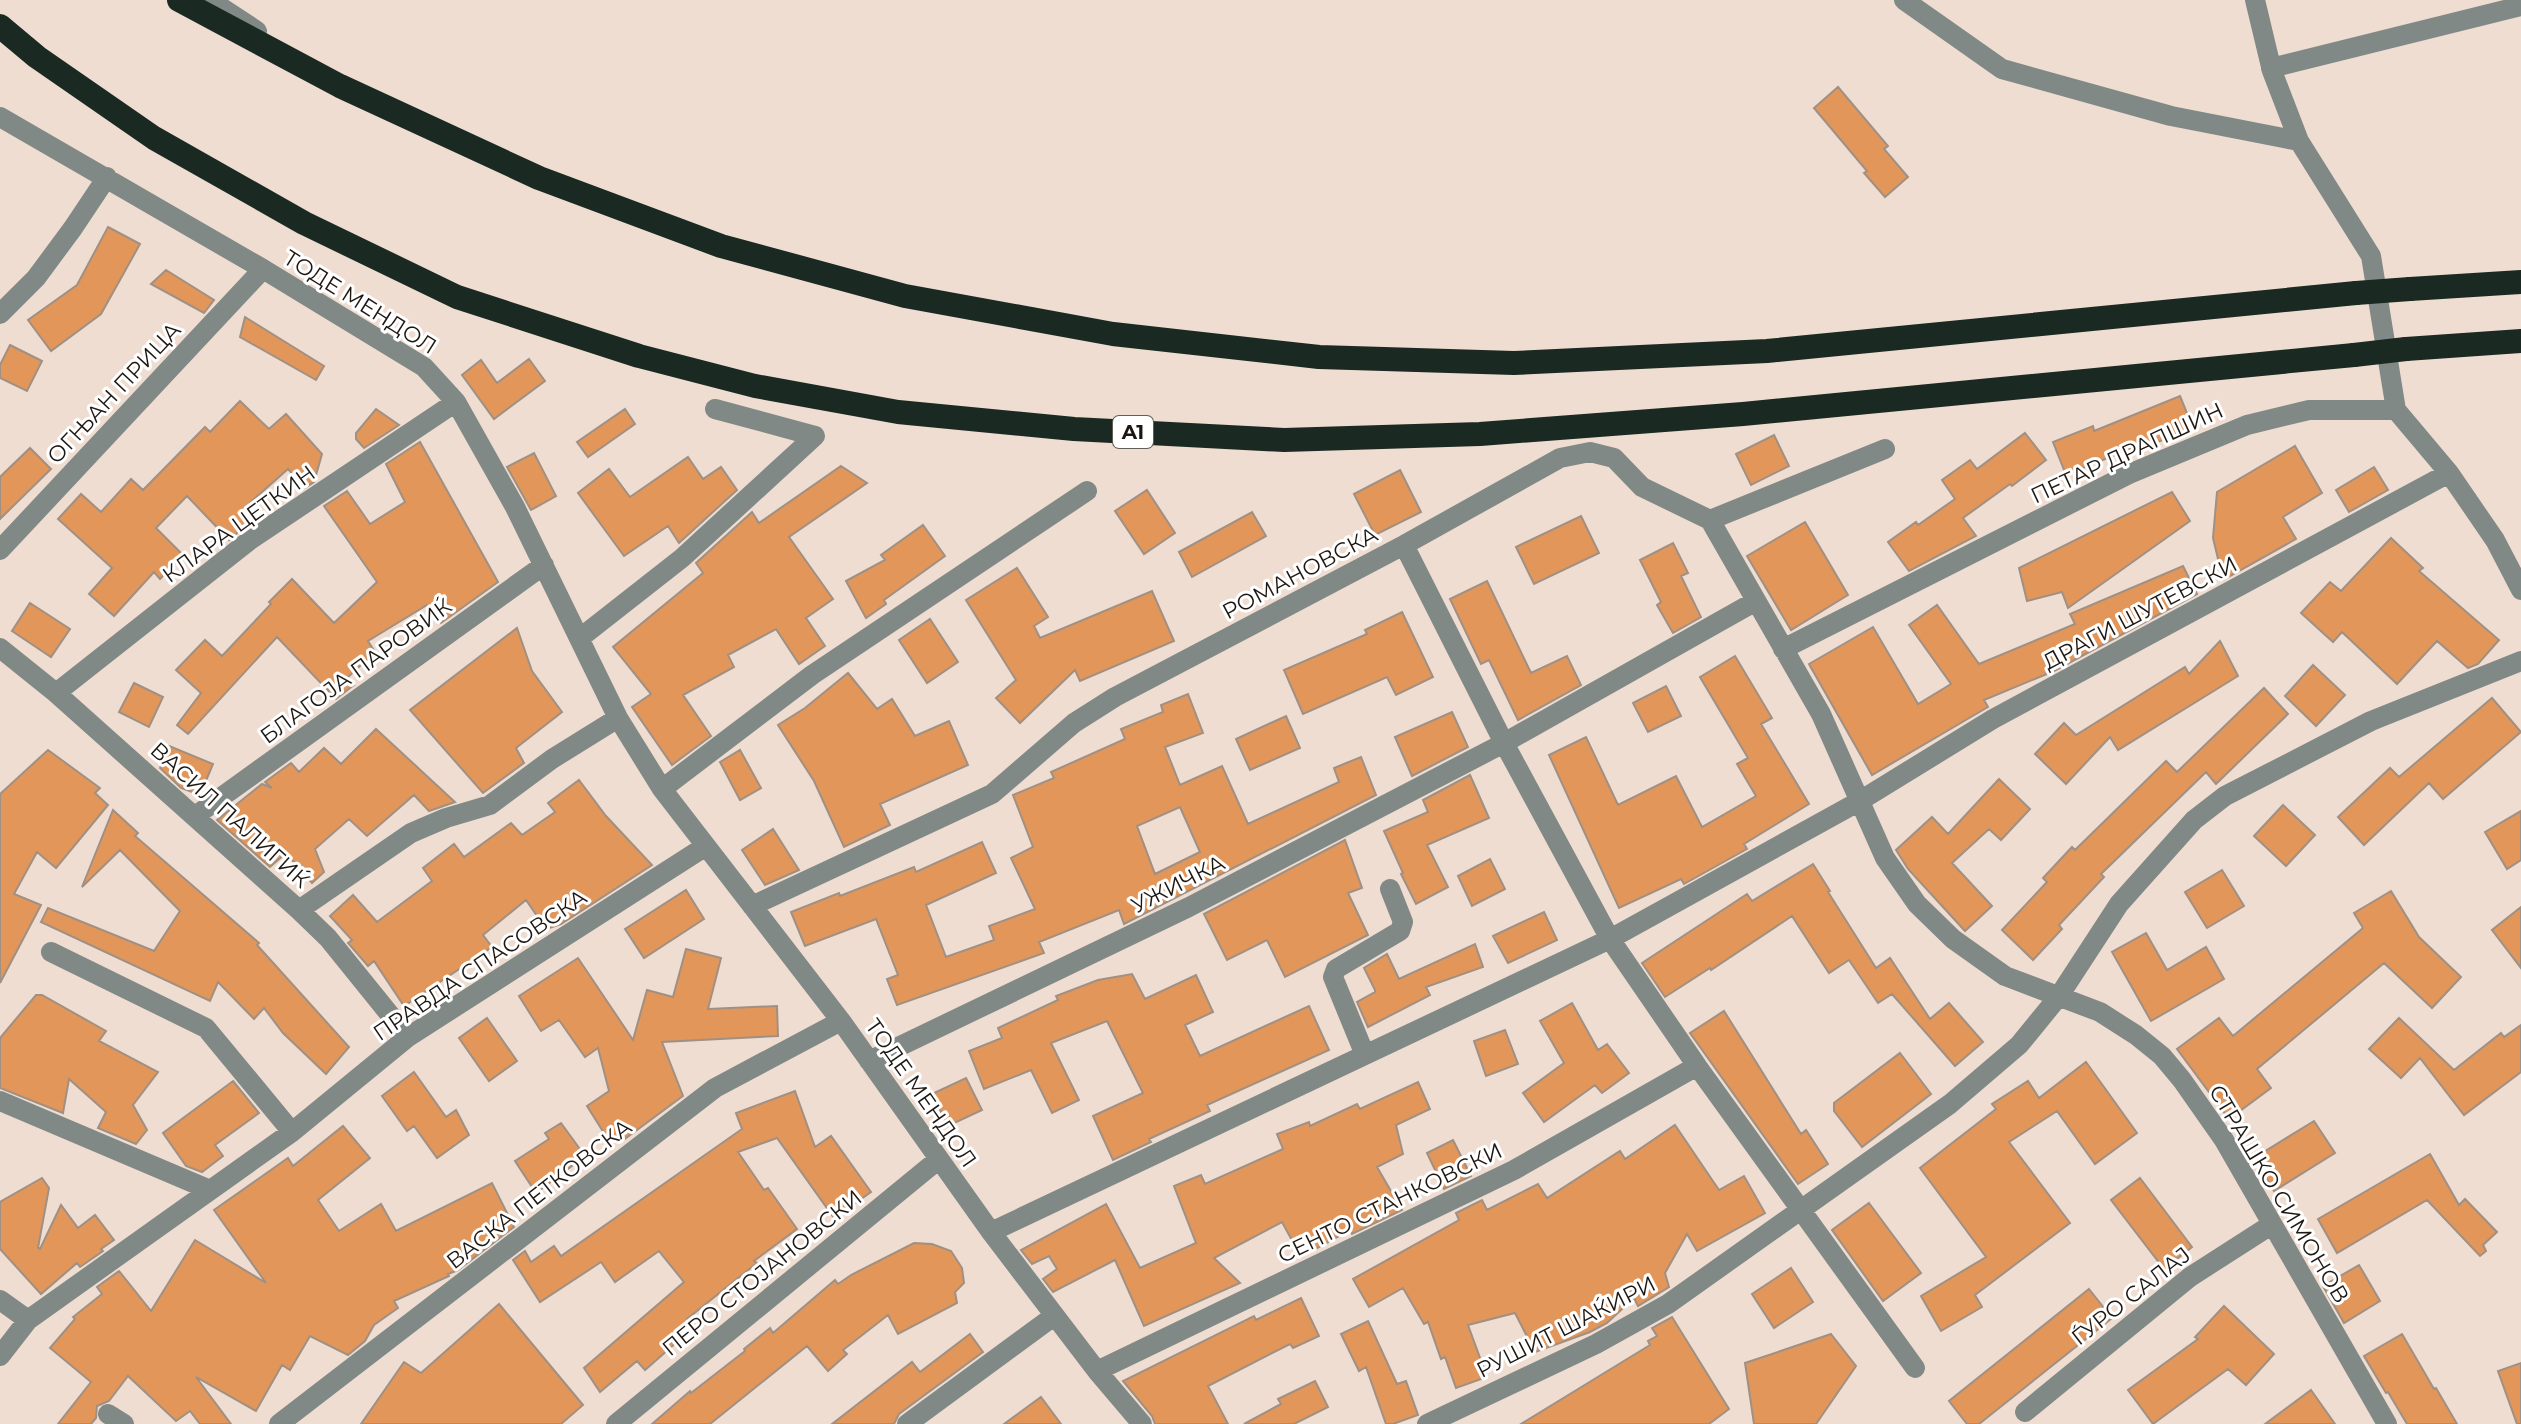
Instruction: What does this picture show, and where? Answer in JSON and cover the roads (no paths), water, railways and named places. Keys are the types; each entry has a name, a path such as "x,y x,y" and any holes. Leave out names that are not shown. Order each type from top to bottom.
{"highway":[{"path":"179,0 340,86 539,178 721,246 919,298 1113,334 1319,357 1514,363 1767,351 2356,293 2521,282"},
{"name":"A1","path":"0,26 37,57 154,138 304,223 457,297 639,356 755,386 898,412 1074,429 1284,440 1480,434 1758,413 2406,349 2521,341"}],"street":[{"path":"210,0 340,86"},
{"path":"1904,0 2002,69 2171,116 2299,141"},
{"path":"2253,1 2271,68 2299,141 2371,256 2396,410 2449,473 2495,540 2521,590"},
{"path":"2271,68 2521,6"},
{"name":"ТОДЕ МЕНДОЛ","path":"0,117 107,177 424,367 456,402 515,507 618,718 662,789 841,1021 1054,1316 1142,1424"},
{"path":"0,314 36,278 107,177"},
{"name":"ОГЊАН ПРИЦА","path":"0,550 263,269"},
{"name":"КЛАРА ЦЕТКИН","path":"56,693 250,540 456,402"},
{"path":"580,638 682,558 815,436 715,409"},
{"name":"ПЕТАР ДРАПШИН","path":"1783,649 2129,474 2247,425 2309,410 2396,410"},
{"path":"1710,520 1885,449"},
{"name":"РОМАНОВСКА","path":"752,906 992,794 1074,723 1115,697 1404,545 1560,458 1590,452 1614,458 1642,487 1710,520"},
{"name":"ДРАГИ ШУТЕВСКИ","path":"991,1232 1610,939 1858,802 1993,719 2449,473"},
{"path":"662,789 812,675 1087,491"},
{"name":"СТРАШКО СИМОНОВ","path":"1710,520 1821,714 1885,858 1917,904 1953,939 2005,976 2100,1012 2162,1056 2224,1140 2387,1424"},
{"path":"1404,545 1504,743 1610,939 1697,1066 1915,1368"},
{"name":"БЛАГОЈА ПАРОВИЌ","path":"195,816 544,565"},
{"name":"УЖИЧКА","path":"869,1061 1189,907 1504,743 1756,601"},
{"name":"ВАСИЛ ПАЛИГИЌ","path":"0,648 56,693 299,910 328,938 408,1037"},
{"name":"РУШИТ ШАЌИРИ","path":"1427,1424 1596,1344 1668,1304 1950,1104 2019,1045 2059,996 2119,904 2194,820 2225,796 2371,721 2521,661"},
{"path":"299,910 411,833 446,818 490,805 552,759 618,718"},
{"name":"ПРАВДА СПАСОВСКА","path":"0,1356 28,1320 292,1132 408,1037 706,846"},
{"path":"1365,1055 1333,977 1336,969 1400,931 1403,922 1390,889"},
{"path":"51,952 206,1028 292,1132"},
{"name":"ВАСКА ПЕТКОВСКА","path":"279,1424 715,1088 841,1021"},
{"name":"СЕНТО СТАНКОВСКИ","path":"1097,1371 1514,1170 1697,1066"},
{"path":"0,1101 210,1190"},
{"name":"ПЕРО СТОЈАНОВСКИ","path":"616,1424 939,1159"},
{"name":"ЃУРО САЛАЈ","path":"2025,1412 2190,1277 2271,1225"},
{"path":"0,1300 28,1320"},
{"path":"907,1424 1054,1316"}]}
